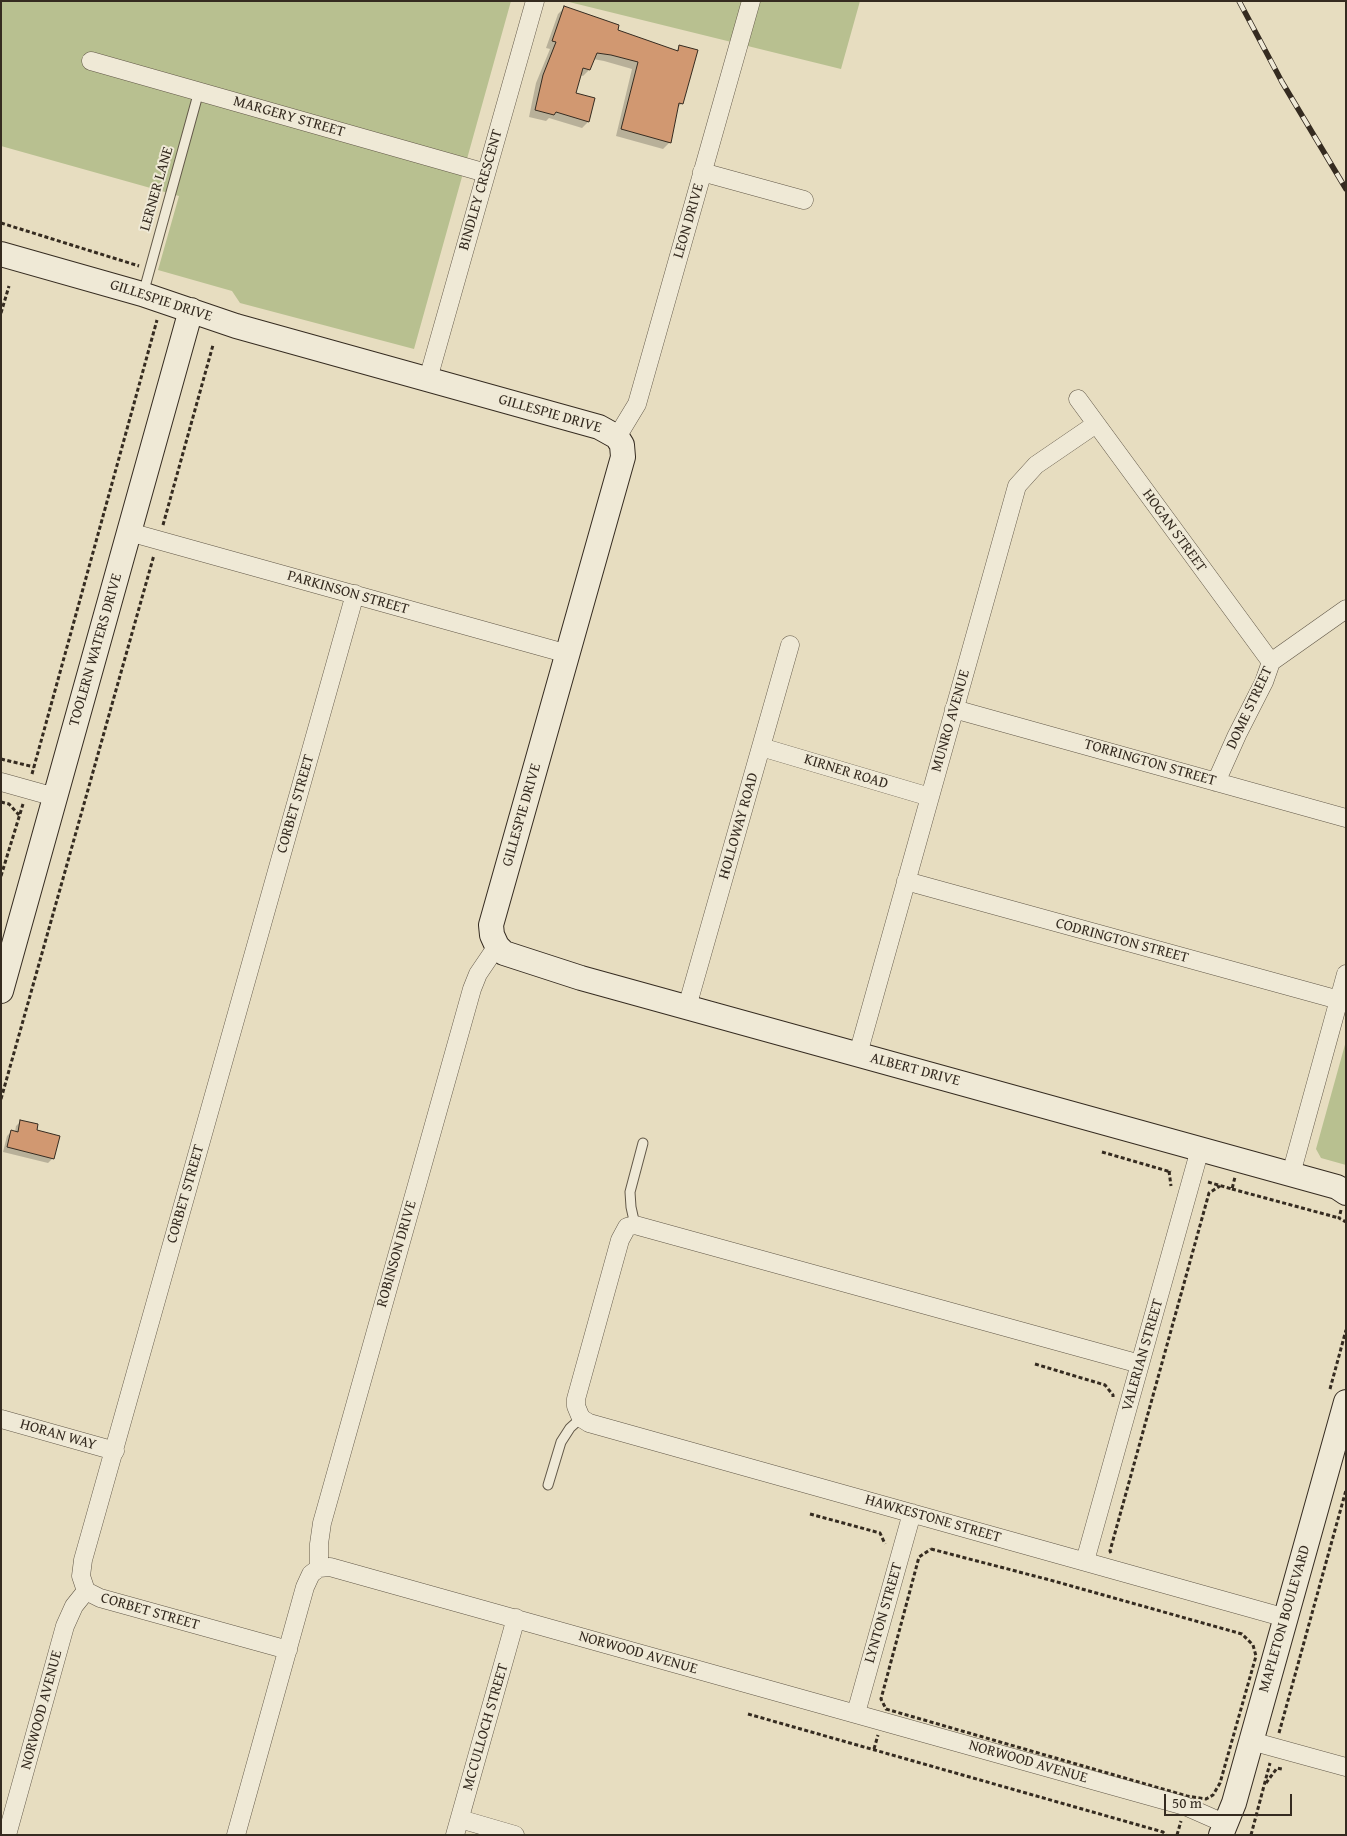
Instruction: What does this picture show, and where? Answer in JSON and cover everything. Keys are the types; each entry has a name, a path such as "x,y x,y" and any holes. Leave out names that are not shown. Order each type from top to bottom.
{"street":[{"name":"BINDLEY CRESCENT","path":"428,379 535,1"},
{"name":"LEON DRIVE","path":"617,437 637,404 751,1"},
{"name":"MARGERY STREET","path":"91,61 486,173"},
{"path":"702,172 804,200"},
{"name":"GILLESPIE DRIVE","path":"1,254 152,297 236,326 599,427 617,437 622,444 623,457 491,925 492,935 497,946"},
{"name":"TOOLERN WATERS DRIVE","path":"2,986 191,310"},
{"name":"HOGAN STREET","path":"1078,399 1271,662"},
{"name":"MUNRO AVENUE","path":"858,1054 1017,486 1036,465 1096,424"},
{"name":"PARKINSON STREET","path":"129,532 568,654"},
{"name":"CORBET STREET","path":"288,1650 100,1598 86,1591 81,1576 83,1560 354,594"},
{"name":"DOME STREET","path":"1216,782 1264,682 1271,662 1346,608"},
{"name":"HOLLOWAY ROAD","path":"687,1007 790,645"},
{"name":"TORRINGTON STREET","path":"954,709 1346,818"},
{"name":"KIRNER ROAD","path":"761,747 930,797"},
{"path":"1,782 55,797"},
{"name":"CODRINGTON STREET","path":"906,881 1339,1000"},
{"name":"ALBERT DRIVE","path":"497,946 504,953 513,957 581,978 1343,1189"},
{"name":"ROBINSON DRIVE","path":"319,1568 319,1544 322,1522 472,989 478,974 497,946"},
{"path":"1291,1174 1346,974"},
{"name":"VALERIAN STREET","path":"1085,1561 1200,1149"},
{"path":"581,1418 577,1413 576,1399 620,1240 627,1227 635,1225 1140,1364"},
{"name":"MAPLETON BOULEVARD","path":"1223,1829 1251,1741 1286,1618 1341,1405"},
{"name":"HAWKESTONE STREET","path":"581,1418 590,1423 1286,1618"},
{"name":"HORAN WAY","path":"1,1419 115,1451"},
{"name":"LYNTON STREET","path":"856,1713 912,1513"},
{"name":"NORWOOD AVENUE","path":"319,1568 330,1567 516,1618 1194,1808 1223,1829"},
{"path":"236,1835 305,1587 310,1574 319,1568"},
{"name":"NORWOOD AVENUE","path":"7,1835 65,1626 74,1606 86,1591"},
{"name":"MCCULLOCH STREET","path":"458,1827 516,1618"},
{"path":"1251,1741 1346,1767"},
{"path":"458,1827 516,1835"}],"lane":[{"name":"LERNER LANE","path":"152,297 149,269 199,91"},
{"path":"635,1225 630,1192 643,1143"},
{"path":"548,1485 561,1442 570,1428 581,1418"}],"path":[{"path":"1,223 149,269"},
{"path":"1,312 9,286"},
{"path":"1,876 34,767 152,297"},
{"path":"1,1099 213,345"},
{"path":"1,759 34,767"},
{"path":"1,802 9,804 19,815"},
{"path":"1169,1171 1171,1188"},
{"path":"1112,1556 1110,1551 1209,1193 1220,1186"},
{"path":"1232,1189 1339,1218"},
{"path":"1341,1405 1346,1330"},
{"path":"1035,1364 1106,1385 1113,1395 1111,1402"},
{"path":"1251,1835 1346,1490"},
{"path":"810,1514 880,1533 886,1546"},
{"path":"931,1549 1242,1634 1253,1645 1256,1656 1220,1783 1213,1795 1206,1799 1187,1796 886,1709 880,1699 919,1557 931,1549"},
{"path":"748,1714 1163,1832 1166,1835"},
{"path":"1264,1785 1277,1768 1287,1770"}],"green space":[{"path":"1,1 511,1 414,349 240,303 232,291 158,270 179,196 1,146"},
{"path":"565,1 860,1 841,69"},
{"path":"1346,1041 1346,1165 1321,1158 1316,1149"}],"building":[{"path":"564,6 619,25 618,30 678,51 679,45 698,50 683,104 679,103 671,143 621,129 638,62 611,55 597,53 590,70 583,68 576,93 595,98 589,122 556,112 554,115 535,110 543,75 556,42 552,41"},
{"path":"20,1120 38,1124 37,1130 60,1136 54,1159 7,1147 11,1130 18,1132"}],"railway":[{"path":"1239,1 1282,82 1346,189"}]}
